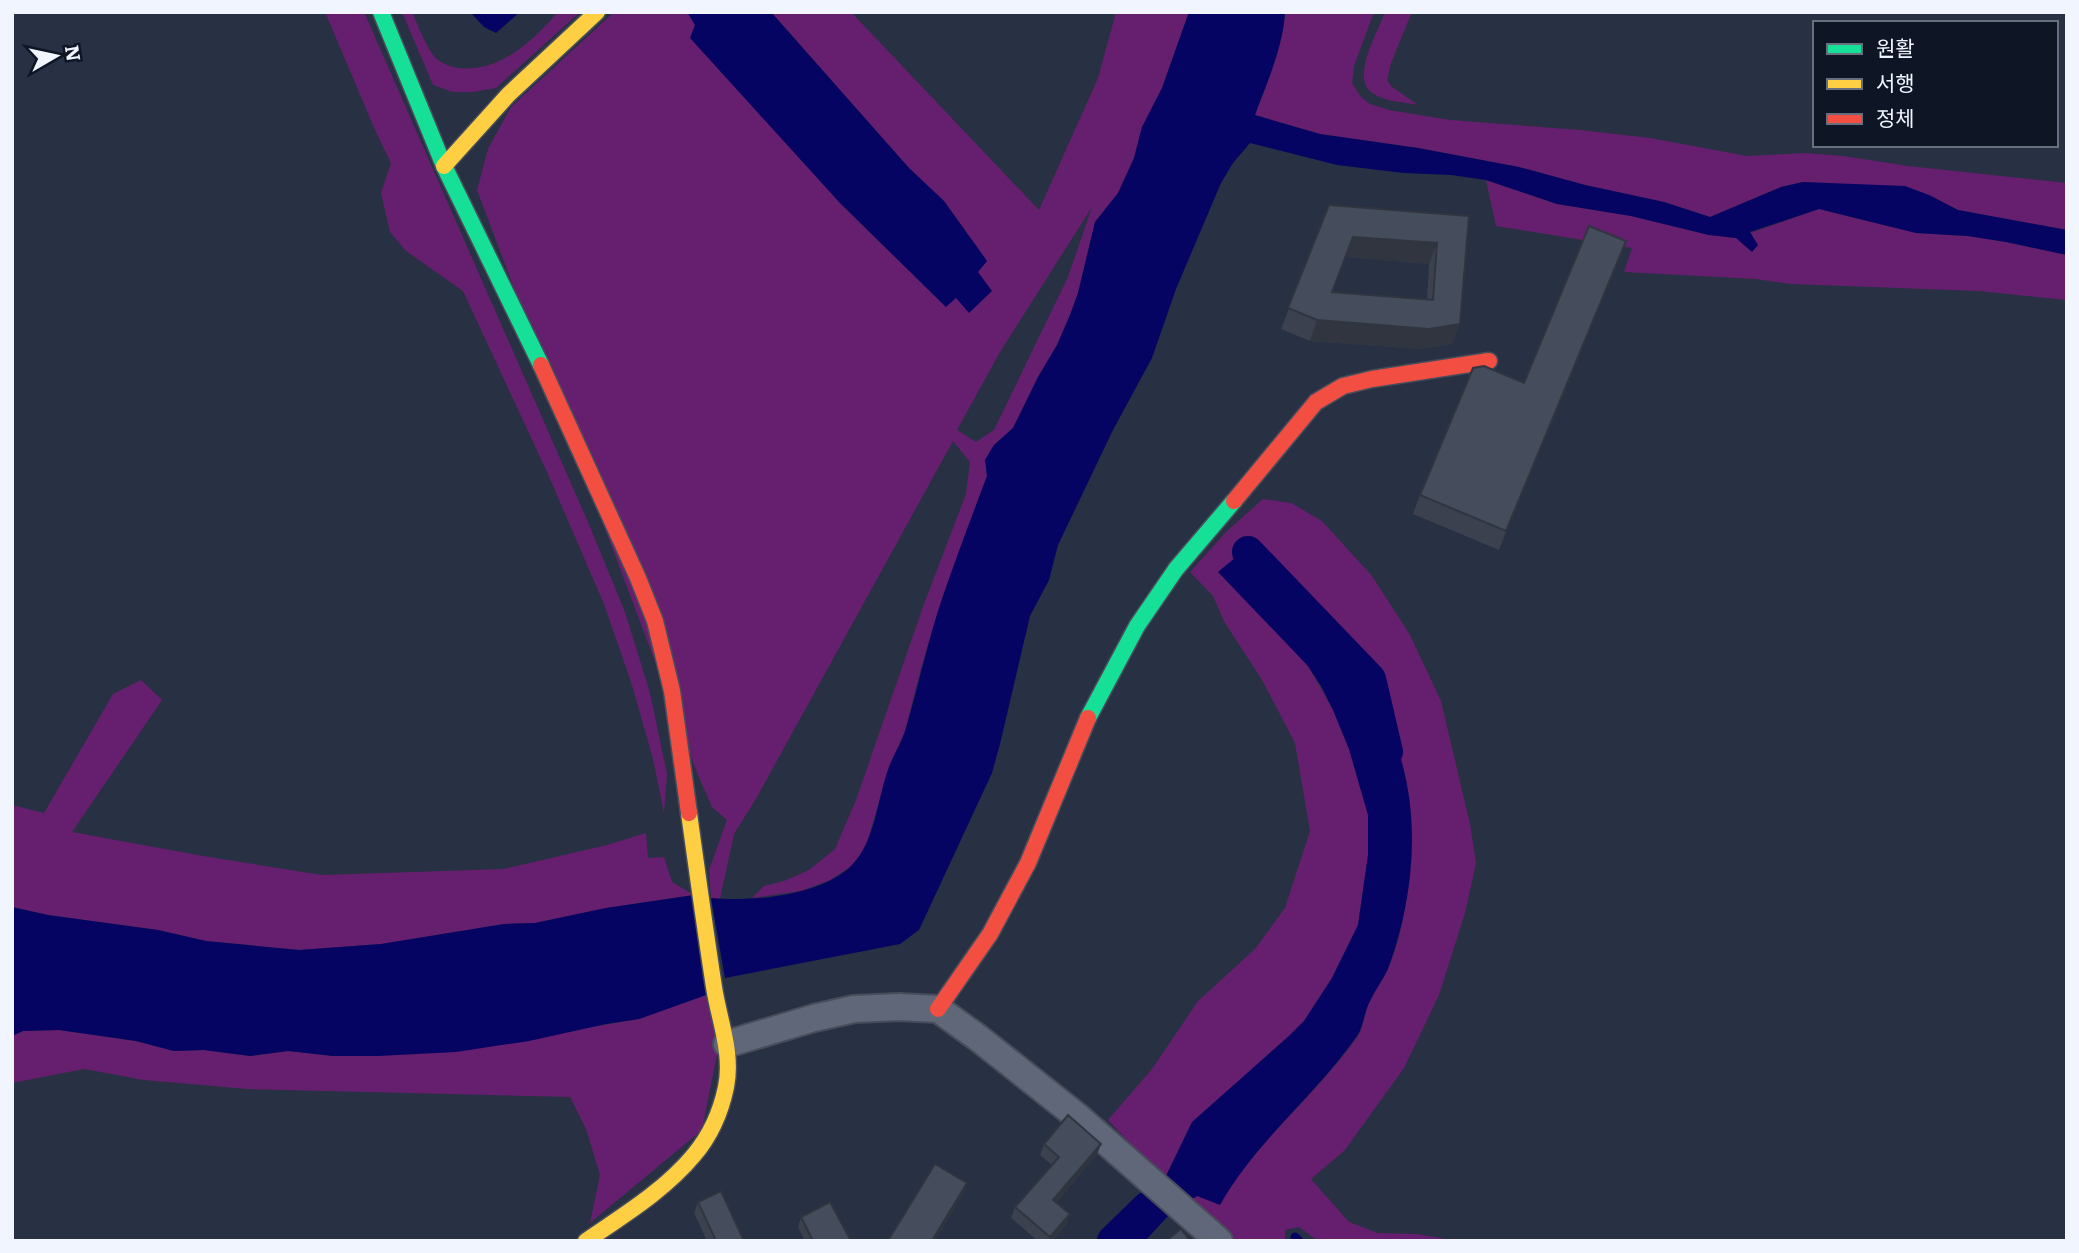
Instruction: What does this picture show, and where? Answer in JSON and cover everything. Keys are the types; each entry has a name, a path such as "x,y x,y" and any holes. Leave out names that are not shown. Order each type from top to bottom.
{"main road":[{"path":"381,12 444,166 527,335 638,578 654,621 672,691 699,894 716,999 727,1044 726,1086 713,1126 695,1154 636,1207 586,1241"},
{"path":"444,166 508,94 597,12"},
{"path":"938,1009 990,934 1028,863 1086,721 1138,626 1176,569 1316,402 1343,386 1372,379 1489,361"}],"street":[{"path":"727,1044 854,1009 938,1009 1078,1117 1219,1241"}],"shaded area":[{"path":"325,12 364,12 588,522 625,612 650,693 667,774 664,813 653,759 632,685 604,604 547,472 463,291 406,251 390,232 381,193 391,163"},
{"path":"402,12 412,12 438,60 456,68 473,68 501,60 514,53 538,34 558,12 580,12 496,88 453,92 433,85"},
{"path":"470,12 520,12 496,33 484,27"},
{"path":"614,12 687,12 777,131 839,202 945,306 987,261 944,201 909,168 771,12 851,12 1039,210 1098,78 1116,12 1189,12 1162,88 1142,127 1134,158 1118,193 1095,222 1078,293 1057,345 1013,428 994,445 985,460 987,476 943,596 905,731 889,768 865,849 850,867 830,880 801,891 752,898 764,886 809,870 835,849 856,800 924,604 966,494 970,462 953,441 734,834 720,899 711,898 709,870 727,820 712,807 698,775 477,190 488,149 511,107","holes":["1092,207 1068,277 994,430 976,442 957,430 1000,352"]},
{"path":"687,12 771,12 909,168 944,201 987,261 978,272 992,291 969,313 956,298 946,307 839,202 690,38 695,25"},
{"path":"1189,12 1285,12 1278,52 1255,115 1320,134 1418,148 1519,167 1664,202 1710,217 1781,187 1803,182 1905,186 1958,210 2067,230 2067,255 1968,236 1916,233 1819,209 1750,232 1758,245 1752,252 1736,238 1557,204 1486,180 1337,165 1250,143 1221,183 1176,289 1152,358 1113,430 1058,545 1049,580 1030,616 992,773 919,930 900,944 725,978 711,898 746,899 785,895 823,884 852,865 866,844 889,767 906,728 938,612 987,476 985,460 994,445 1013,428 1057,345 1078,293 1095,222 1118,193 1134,158 1142,127 1162,88"},
{"path":"1285,12 1374,12 1354,66 1352,83 1361,97 1370,104 1389,110 1450,120 1650,138 1747,156 1805,153 1843,156 1908,166 2067,183 2067,230 1958,210 1929,195 1803,182 1781,187 1710,217 1664,202 1519,167 1418,148 1320,134 1255,115 1278,52"},
{"path":"1385,12 1412,12 1391,63 1387,80 1392,87 1418,105 1384,99 1367,87 1365,67"},
{"path":"1486,180 1557,204 1631,216 1709,235 1736,238 1819,209 1916,233 1968,236 2006,242 2067,255 2067,300 1979,291 1791,284 1756,279 1624,272 1632,248 1496,226"},
{"path":"1263,499 1291,503 1322,521 1372,576 1410,635 1441,701 1470,824 1476,863 1465,913 1439,995 1404,1068 1345,1150 1311,1179 1349,1222 1378,1233 1417,1234 1458,1241 1318,1241 1299,1227 1285,1230 1285,1241 1228,1241 1191,1200 1197,1196 1220,1204 1268,1139 1324,1079 1358,1036 1368,1005 1395,950 1406,901 1411,840 1410,804 1392,735 1371,704 1338,643 1277,576 1273,628 1308,666 1333,710 1349,749 1368,815 1368,855 1358,925 1332,978 1304,1021 1193,1122 1164,1180 1108,1120 1152,1069 1198,1001 1255,949 1285,908 1310,831 1295,743 1262,680 1225,623 1213,596 1190,572 1227,531"},
{"path":"1236,557 1254,575 1263,568 1273,575 1309,610 1343,653 1390,731 1402,762 1408,792 1412,852 1397,941 1388,969 1368,1005 1359,1032 1341,1058 1251,1160 1220,1205 1197,1196 1191,1200 1164,1180 1192,1122 1304,1021 1332,978 1358,925 1368,855 1368,815 1349,749 1333,710 1308,666 1218,572"},
{"path":"141,680 162,700 72,832 322,875 504,869 646,833 648,858 664,857 672,882 694,895 606,908 535,923 504,924 381,944 299,950 206,941 158,930 48,915 12,907 12,805 44,813 113,694"},
{"path":"694,895 709,994 639,1019 529,1041 456,1052 378,1056 333,1056 288,1051 250,1056 204,1050 174,1051 136,1041 59,1030 23,1031 12,1036 12,907 48,915 158,930 206,941 299,950 381,944 504,924 535,923 606,908"},
{"path":"709,994 718,1049 702,1130 590,1223 600,1175 586,1129 570,1097 248,1089 144,1080 84,1069 12,1083 12,1036 23,1031 59,1030 136,1041 174,1051 204,1050 250,1056 288,1051 333,1056 378,1056 639,1019"},
{"path":"1151,1197 1169,1215 1145,1241 1114,1241 1131,1217"}],"building":[{"path":"1329,205 1469,216 1460,324 1429,329 1317,320 1288,308","holes":["1353,237 1437,243 1433,300 1332,292"]},
{"path":"1589,226 1626,241 1506,531 1420,495 1473,368 1484,366 1524,383"},
{"path":"1068,1115 1101,1144 1053,1200 1070,1214 1050,1237 1015,1207 1059,1157 1044,1144"},
{"path":"935,1164 967,1183 933,1239 936,1241 892,1241 889,1239"},
{"path":"721,1191 744,1241 716,1241 698,1202"},
{"path":"830,1202 851,1241 813,1241 801,1217"},
{"path":"1181,1229 1190,1241 1166,1241"}],"waterway":[{"path":"1248,552 1370,679 1387,752"},
{"path":"1113,1241 1148,1207"},
{"path":"1295,1237 1299,1241"}],"traffic: fast":[{"path":"381,12 444,166 541,365"},
{"path":"1088,718 1137,626 1176,569 1234,501"}],"traffic: slow":[{"path":"444,166 508,95 597,12"},
{"path":"586,1241 643,1201 683,1168 710,1131 724,1096 728,1074 727,1049 714,987 689,813"}],"traffic: jam":[{"path":"1234,501 1316,402 1343,386 1489,361"},
{"path":"541,365 655,621 672,691 689,813"},
{"path":"938,1009 990,934 1028,863 1088,718"}]}
